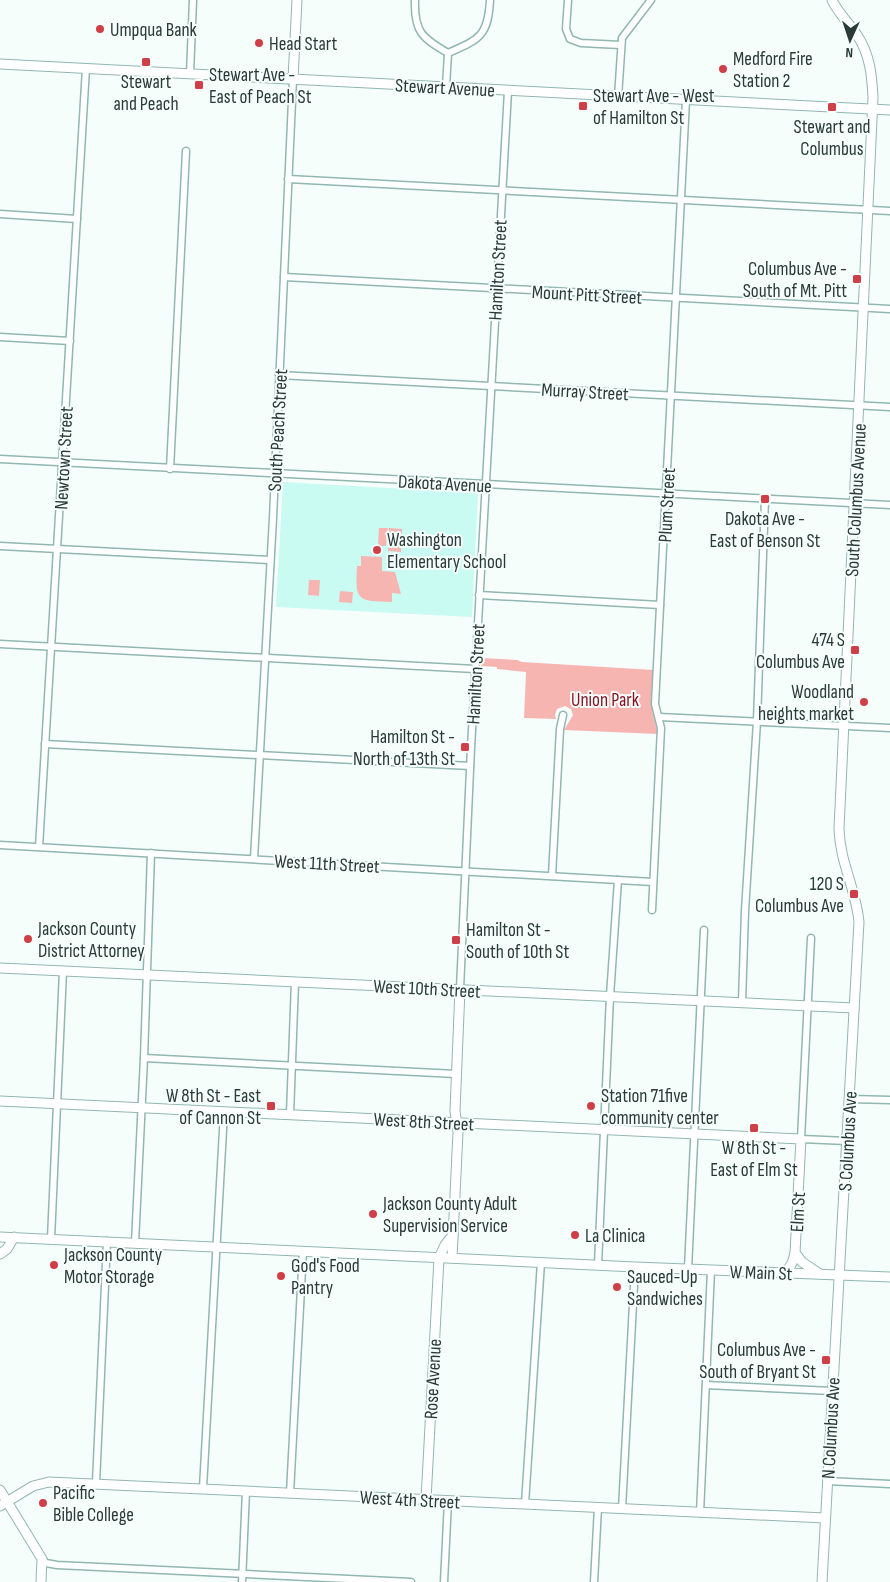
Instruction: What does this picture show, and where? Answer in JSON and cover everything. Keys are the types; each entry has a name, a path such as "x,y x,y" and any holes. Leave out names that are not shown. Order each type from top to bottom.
{"main road":[{"name":"South Peach Street","path":"293,79 297,0"},
{"name":"South Columbus Avenue","path":"832,0 867,53 872,73 873,110 839,830 841,853 857,906 859,922 854,1008"},
{"name":"Stewart Avenue","path":"0,64 890,110"},
{"name":"West 10th Street","path":"0,968 854,1008"},
{"name":"Hamilton Street","path":"452,1258 458,1132 455,1112 460,989"},
{"name":"S Columbus Ave","path":"838,1274 854,1008"},
{"name":"West 8th Street","path":"0,1101 801,1139"},
{"name":"Elm St","path":"801,1139 795,1253 802,1262 820,1274"},
{"path":"439,1258 445,1245 453,1235"},
{"name":"W Main St","path":"0,1237 890,1277"},
{"path":"0,1254 7,1249 14,1238"},
{"path":"783,1273 792,1265 795,1253"},
{"name":"Rose Avenue","path":"426,1500 439,1258"},
{"name":"N Columbus Ave","path":"822,1582 838,1274"},
{"name":"West 4th Street","path":"4,1504 33,1486 42,1483 96,1483 826,1518"},
{"path":"0,1490 4,1504 42,1559 41,1582"}],"street":[{"path":"190,74 193,0"},
{"path":"415,0 415,22 420,31 426,38 448,53"},
{"path":"448,53 477,39 483,33 488,23 490,0"},
{"path":"568,0 566,29 570,39 581,43 621,45"},
{"path":"618,96 622,38 651,0"},
{"path":"446,87 448,53"},
{"name":"Newtown Street","path":"39,847 86,68"},
{"name":"South Peach Street","path":"254,859 280,375 293,79"},
{"name":"Hamilton Street","path":"460,989 475,669 508,91"},
{"name":"Plum Street","path":"652,910 662,728 655,704 686,100"},
{"path":"170,469 186,151"},
{"path":"288,179 890,211"},
{"path":"0,214 77,218"},
{"name":"Mount Pitt Street","path":"284,277 890,309"},
{"path":"0,337 70,341"},
{"name":"Murray Street","path":"280,375 890,407"},
{"name":"Dakota Avenue","path":"0,459 890,505"},
{"path":"742,1002 765,499"},
{"path":"0,546 270,560"},
{"path":"479,595 660,605"},
{"path":"0,644 475,669"},
{"path":"552,876 560,729 563,715"},
{"path":"659,717 890,728"},
{"path":"45,744 470,766"},
{"name":"West 11th Street","path":"0,846 653,882"},
{"path":"135,1243 151,853"},
{"path":"598,1265 606,1130 610,996 618,880"},
{"path":"688,1269 704,930"},
{"path":"801,1139 811,938"},
{"path":"51,1239 64,971"},
{"path":"290,1114 295,982"},
{"path":"144,1058 456,1074"},
{"path":"850,1099 890,1100"},
{"path":"203,1488 224,1112"},
{"name":"West 8th Street","path":"801,1139 847,1141"},
{"path":"96,1483 107,1241"},
{"path":"290,1493 303,1251"},
{"path":"525,1504 541,1262"},
{"path":"622,1508 635,1267"},
{"path":"700,1513 711,1270"},
{"path":"706,1385 832,1391"},
{"path":"827,1481 890,1484"},
{"path":"242,1582 246,1491"},
{"path":"444,1582 448,1501"},
{"path":"594,1582 598,1507"},
{"path":"42,1559 46,1563 57,1565 411,1582"}],"shaded area":[{"name":"Washington Elementary School","path":"283,482 478,493 472,617 276,607"}],"green space":[{"path":"379,528 388,528 386,546 378,546"},
{"path":"389,528 402,529 401,552 388,551"},
{"path":"361,556 382,557 382,571 395,572 401,594 392,593 392,602 371,601 361,597 358,593 356,578 357,566 361,566"},
{"path":"309,580 320,580 319,596 308,595"},
{"path":"340,591 353,592 352,603 339,602"},
{"name":"Union Park","path":"482,658 654,670 652,710 658,734 564,730 573,715 571,709 565,706 557,709 556,719 524,718 526,672 481,666"}],"place":[{"name":"Umpqua Bank","path":"100,29"},
{"name":"Head Start","path":"259,43"},
{"name":"Stewart and Peach","path":"146,62"},
{"name":"Medford Fire Station 2","path":"723,69"},
{"name":"Stewart Ave - East of Peach St","path":"199,85"},
{"name":"Stewart Ave - West of Hamilton St","path":"583,106"},
{"name":"Stewart and Columbus","path":"832,107"},
{"name":"Columbus Ave - South of Mt. Pitt","path":"857,279"},
{"name":"Dakota Ave - East of Benson St","path":"765,499"},
{"name":"Washington Elementary School","path":"377,550"},
{"name":"474 S Columbus Ave","path":"855,650"},
{"name":"Woodland heights market","path":"864,702"},
{"name":"Hamilton St - North of 13th St","path":"465,747"},
{"name":"120 S Columbus Ave","path":"854,894"},
{"name":"Jackson County District Attorney","path":"28,939"},
{"name":"Hamilton St - South of 10th St","path":"456,940"},
{"name":"W 8th St - East of Cannon St","path":"271,1106"},
{"name":"Station 71five community center","path":"591,1106"},
{"name":"W 8th St - East of Elm St","path":"754,1128"},
{"name":"Jackson County Adult Supervision Service","path":"373,1214"},
{"name":"La Clinica","path":"575,1235"},
{"name":"Jackson County Motor Storage","path":"54,1265"},
{"name":"God's Food Pantry","path":"281,1276"},
{"name":"Sauced-Up Sandwiches","path":"617,1287"},
{"name":"Columbus Ave - South of Bryant St","path":"826,1360"},
{"name":"Pacific Bible College","path":"43,1503"}]}
